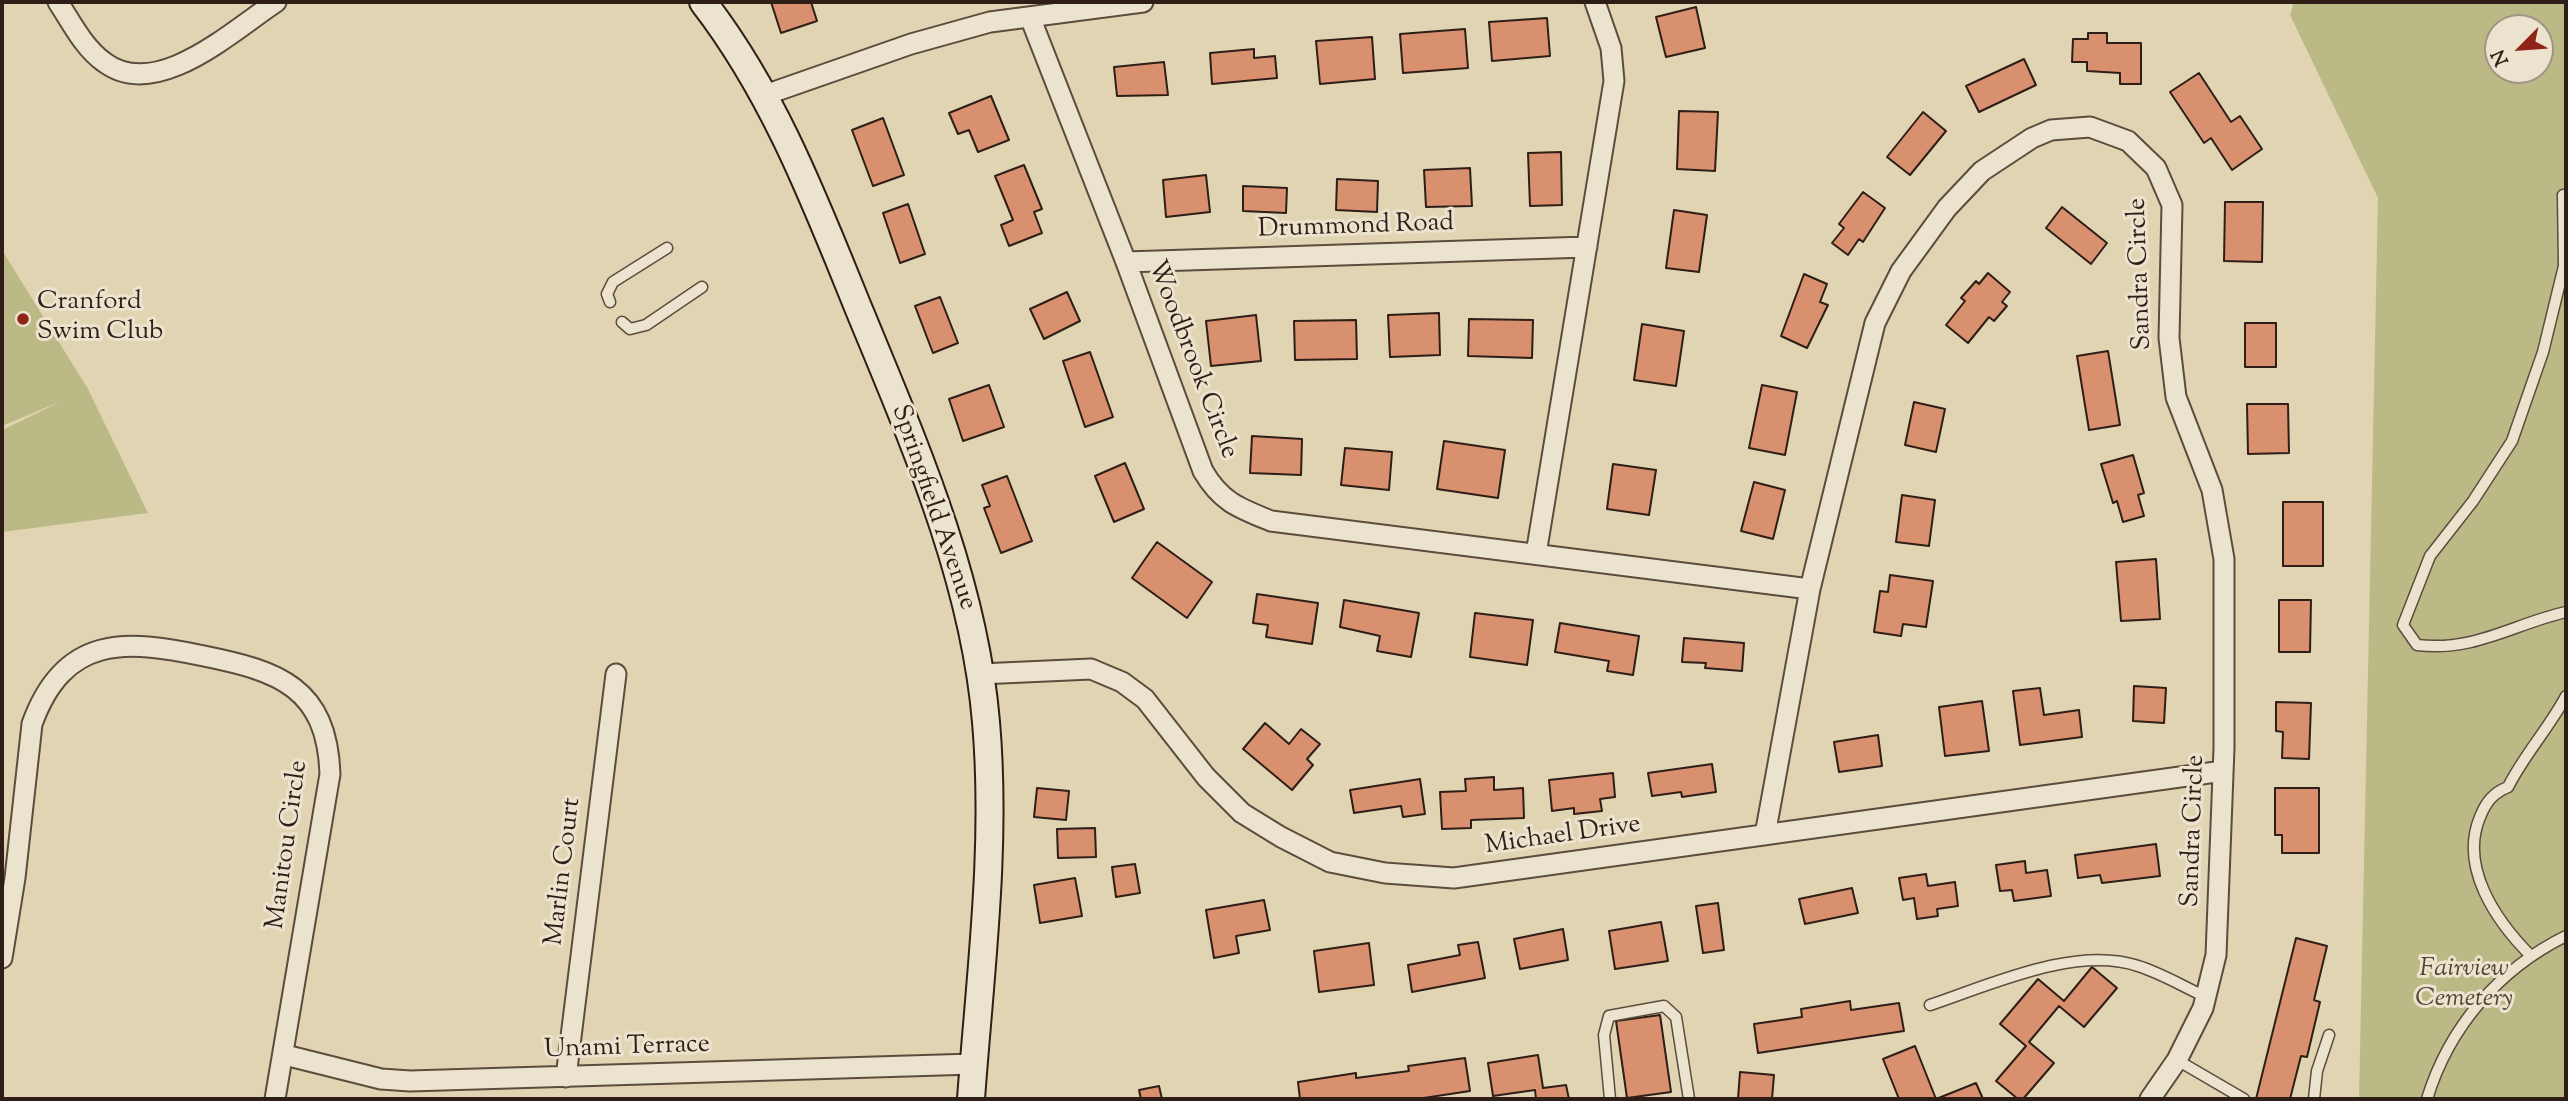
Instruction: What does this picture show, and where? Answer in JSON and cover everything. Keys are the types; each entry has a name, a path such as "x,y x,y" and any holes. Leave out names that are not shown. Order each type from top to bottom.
{"main road":[{"name":"Springfield Avenue","path":"703,2 765,95 820,215 938,512 968,611 980,674 989,764 989,836 971,1099"}],"street":[{"path":"58,2 103,62 115,69 149,75 180,65 276,2"},
{"path":"765,95 911,44 990,23 1143,2"},
{"path":"1536,554 1614,81 1611,48 1595,2"},
{"name":"Woodbrook Circle","path":"1030,17 1126,262 1203,471 1215,492 1237,507 1271,521 1810,589"},
{"name":"Sandra Circle","path":"1765,835 1810,589 1875,323 1901,271 1947,208 1982,171 2051,130 2080,127 2110,132 2144,153 2157,168 2172,205 2169,338 2176,397 2212,490 2224,559 2223,771 2216,955 2206,997 2178,1060 2150,1099"},
{"name":"Drummond Road","path":"1126,262 1587,247"},
{"name":"Manitou Circle","path":"2,958 15,878 32,724 40,703 52,684 67,668 86,656 127,644 165,648 258,668 285,681 301,694 324,731 330,774 285,1055 275,1099"},
{"name":"Michael Drive","path":"980,674 1091,669 1122,682 1145,699 1206,777 1242,813 1330,862 1385,873 1454,878 2223,771"},
{"name":"Marlin Court","path":"566,1077 616,674"},
{"name":"Unami Terrace","path":"285,1055 381,1079 410,1082 974,1064"}],"lane":[{"path":"2563,195 2565,266 2543,352 2512,441 2473,501 2430,556 2403,625 2417,645 2444,648 2496,638 2566,612"},
{"path":"610,302 607,293 613,282 667,248"},
{"path":"622,322 631,330 646,325 702,287"},
{"path":"2531,956 2497,914 2481,883 2472,843 2485,805 2497,792 2508,787 2519,766 2552,722 2566,696"},
{"path":"2427,1099 2438,1070 2475,1006 2517,965 2566,936"},
{"path":"1930,1005 2042,968 2095,960 2137,965 2206,997"},
{"path":"1610,1099 1604,1035 1609,1016 1664,1006 1676,1017 1689,1099"},
{"path":"2314,1099 2317,1071 2329,1035"},
{"path":"2178,1060 2244,1099"}],"green space":[{"name":"Fairview Cemetery","path":"2294,2 2566,2 2566,1099 2359,1099 2378,198 2290,15"},
{"path":"2,250 88,389 148,513 2,532 2,430 62,401 2,426"}],"building":[{"path":"771,2 811,2 817,21 781,33"},
{"path":"1696,7 1705,48 1666,57 1656,17"},
{"path":"1547,18 1550,56 1492,61 1489,22"},
{"path":"1465,29 1468,68 1403,73 1400,34"},
{"path":"2088,33 2107,33 2107,43 2141,43 2141,84 2120,84 2120,73 2087,71 2087,62 2072,62 2073,39 2088,39"},
{"path":"1372,37 1375,79 1320,84 1316,41"},
{"path":"1254,49 1254,58 1275,56 1277,78 1212,84 1210,53"},
{"path":"2024,59 2036,85 1979,112 1966,86"},
{"path":"1164,62 1168,95 1117,96 1114,67"},
{"path":"2199,73 2231,122 2240,116 2262,149 2232,170 2211,138 2204,143 2170,92"},
{"path":"991,96 1009,140 978,152 969,130 958,134 949,113"},
{"path":"1679,111 1718,112 1715,171 1677,169"},
{"path":"1923,112 1946,131 1910,175 1887,157"},
{"path":"883,118 904,175 873,186 852,130"},
{"path":"1561,152 1562,205 1530,206 1528,153"},
{"path":"1024,165 1042,209 1034,212 1042,233 1009,246 1001,225 1013,220 995,176"},
{"path":"1470,168 1472,206 1426,207 1424,170"},
{"path":"1206,175 1210,212 1166,217 1163,180"},
{"path":"1337,179 1378,181 1377,212 1336,210"},
{"path":"1243,186 1287,188 1286,213 1243,211"},
{"path":"1863,192 1885,208 1863,242 1859,239 1848,255 1832,243 1844,228 1839,224"},
{"path":"2225,202 2263,202 2262,262 2224,261"},
{"path":"908,204 925,254 900,263 883,213"},
{"path":"2062,207 2107,243 2091,264 2046,228"},
{"path":"1674,210 1707,215 1699,272 1666,268"},
{"path":"1988,273 2010,292 2002,302 2007,306 1994,321 1989,317 1968,343 1946,325 1965,301 1961,298 1976,281 1979,284"},
{"path":"1804,274 1827,284 1820,302 1828,305 1807,348 1781,336"},
{"path":"1067,292 1080,321 1044,339 1030,309"},
{"path":"940,297 958,343 933,353 915,306"},
{"path":"1439,313 1440,355 1390,357 1388,315"},
{"path":"1256,315 1261,361 1211,366 1206,321"},
{"path":"1469,319 1533,320 1532,358 1468,356"},
{"path":"1356,320 1357,359 1295,360 1294,321"},
{"path":"2245,323 2276,323 2276,367 2245,367"},
{"path":"1642,324 1684,331 1676,386 1634,380"},
{"path":"2108,351 2120,425 2089,430 2077,356"},
{"path":"1090,352 1113,417 1085,427 1063,361"},
{"path":"989,385 1004,427 963,441 949,399"},
{"path":"1762,385 1797,392 1785,455 1749,448"},
{"path":"1914,402 1945,409 1936,452 1905,445"},
{"path":"2247,404 2288,404 2289,453 2248,454"},
{"path":"1252,436 1302,439 1301,475 1250,473"},
{"path":"1444,441 1505,450 1498,498 1437,489"},
{"path":"1345,448 1392,452 1389,490 1341,485"},
{"path":"2133,455 2144,493 2138,495 2144,516 2123,522 2117,501 2113,503 2101,464"},
{"path":"1125,463 1144,509 1114,522 1095,476"},
{"path":"1613,464 1656,470 1649,515 1607,509"},
{"path":"1007,476 1032,541 1001,553 984,508 990,506 982,485"},
{"path":"1754,482 1785,490 1773,539 1741,531"},
{"path":"1902,495 1935,500 1929,546 1896,542"},
{"path":"2283,502 2323,502 2323,566 2283,566"},
{"path":"1157,542 1212,582 1187,618 1132,578"},
{"path":"2156,559 2160,619 2121,621 2116,562"},
{"path":"1890,575 1933,581 1926,627 1903,624 1901,636 1874,632 1880,591 1888,592"},
{"path":"1257,594 1318,603 1312,644 1266,637 1268,625 1253,623"},
{"path":"1344,600 1419,613 1411,657 1377,651 1380,636 1340,627"},
{"path":"2279,600 2311,600 2310,652 2279,652"},
{"path":"1475,613 1533,620 1527,665 1470,657"},
{"path":"1560,623 1639,636 1633,675 1607,671 1609,661 1555,652"},
{"path":"1684,638 1744,643 1742,671 1705,668 1706,663 1682,662"},
{"path":"2134,686 2166,688 2164,723 2133,721"},
{"path":"2040,688 2044,715 2079,710 2082,737 2020,745 2013,691"},
{"path":"1982,701 1989,751 1945,756 1939,707"},
{"path":"2276,702 2311,703 2309,759 2282,758 2283,732 2276,731"},
{"path":"1265,723 1289,744 1301,729 1320,744 1307,759 1313,765 1292,790 1243,749"},
{"path":"1878,735 1882,766 1839,772 1834,742"},
{"path":"1712,764 1716,792 1682,797 1681,792 1652,796 1648,773"},
{"path":"1613,773 1615,797 1600,799 1602,811 1574,814 1574,808 1552,811 1549,780"},
{"path":"1494,777 1494,790 1523,788 1524,818 1471,820 1471,828 1442,829 1440,792 1466,791 1465,779"},
{"path":"1420,779 1425,814 1403,817 1401,806 1354,813 1350,790"},
{"path":"1037,788 1069,791 1066,820 1034,817"},
{"path":"2275,788 2319,788 2319,853 2282,853 2282,835 2275,835"},
{"path":"1095,828 1096,857 1058,858 1057,829"},
{"path":"2156,844 2160,876 2102,883 2100,875 2078,878 2075,855"},
{"path":"2025,861 2026,873 2047,870 2051,896 2014,901 2012,890 2000,891 1996,865"},
{"path":"1135,864 1140,893 1116,897 1112,867"},
{"path":"1926,874 1928,886 1955,882 1958,906 1937,909 1938,916 1917,919 1914,898 1903,900 1899,878"},
{"path":"1075,878 1082,916 1040,923 1034,885"},
{"path":"1852,888 1858,913 1805,924 1799,899"},
{"path":"1264,900 1270,930 1236,936 1239,953 1214,958 1206,910"},
{"path":"1718,903 1724,950 1703,953 1696,906"},
{"path":"1661,922 1668,961 1615,969 1609,931"},
{"path":"1563,929 1568,960 1520,969 1514,939"},
{"path":"2296,938 2327,946 2314,1000 2320,1002 2307,1057 2301,1056 2290,1099 2256,1099"},
{"path":"1478,942 1485,978 1412,992 1408,965 1460,955 1458,945"},
{"path":"1369,943 1374,985 1319,992 1314,951"},
{"path":"2092,967 2117,988 2084,1027 2059,1006 2029,1042 2054,1063 2023,1099 2018,1099 1996,1081 2026,1046 2000,1024 2038,979 2064,1001"},
{"path":"1850,1001 1851,1010 1899,1003 1904,1031 1758,1053 1754,1024 1802,1017 1801,1009"},
{"path":"1660,1015 1671,1092 1627,1098 1616,1021"},
{"path":"1915,1046 1936,1099 1899,1099 1883,1059"},
{"path":"1538,1055 1543,1088 1566,1085 1569,1099 1536,1099 1535,1090 1493,1096 1488,1063"},
{"path":"1465,1058 1470,1091 1417,1099 1300,1099 1298,1082 1356,1073 1356,1078 1409,1071 1408,1066"},
{"path":"1740,1072 1774,1075 1772,1099 1738,1099"},
{"path":"1976,1083 1983,1099 1936,1099"},
{"path":"1159,1086 1162,1099 1141,1099 1139,1090"}],"place":[{"name":"Cranford Swim Club","path":"23,319"}]}
